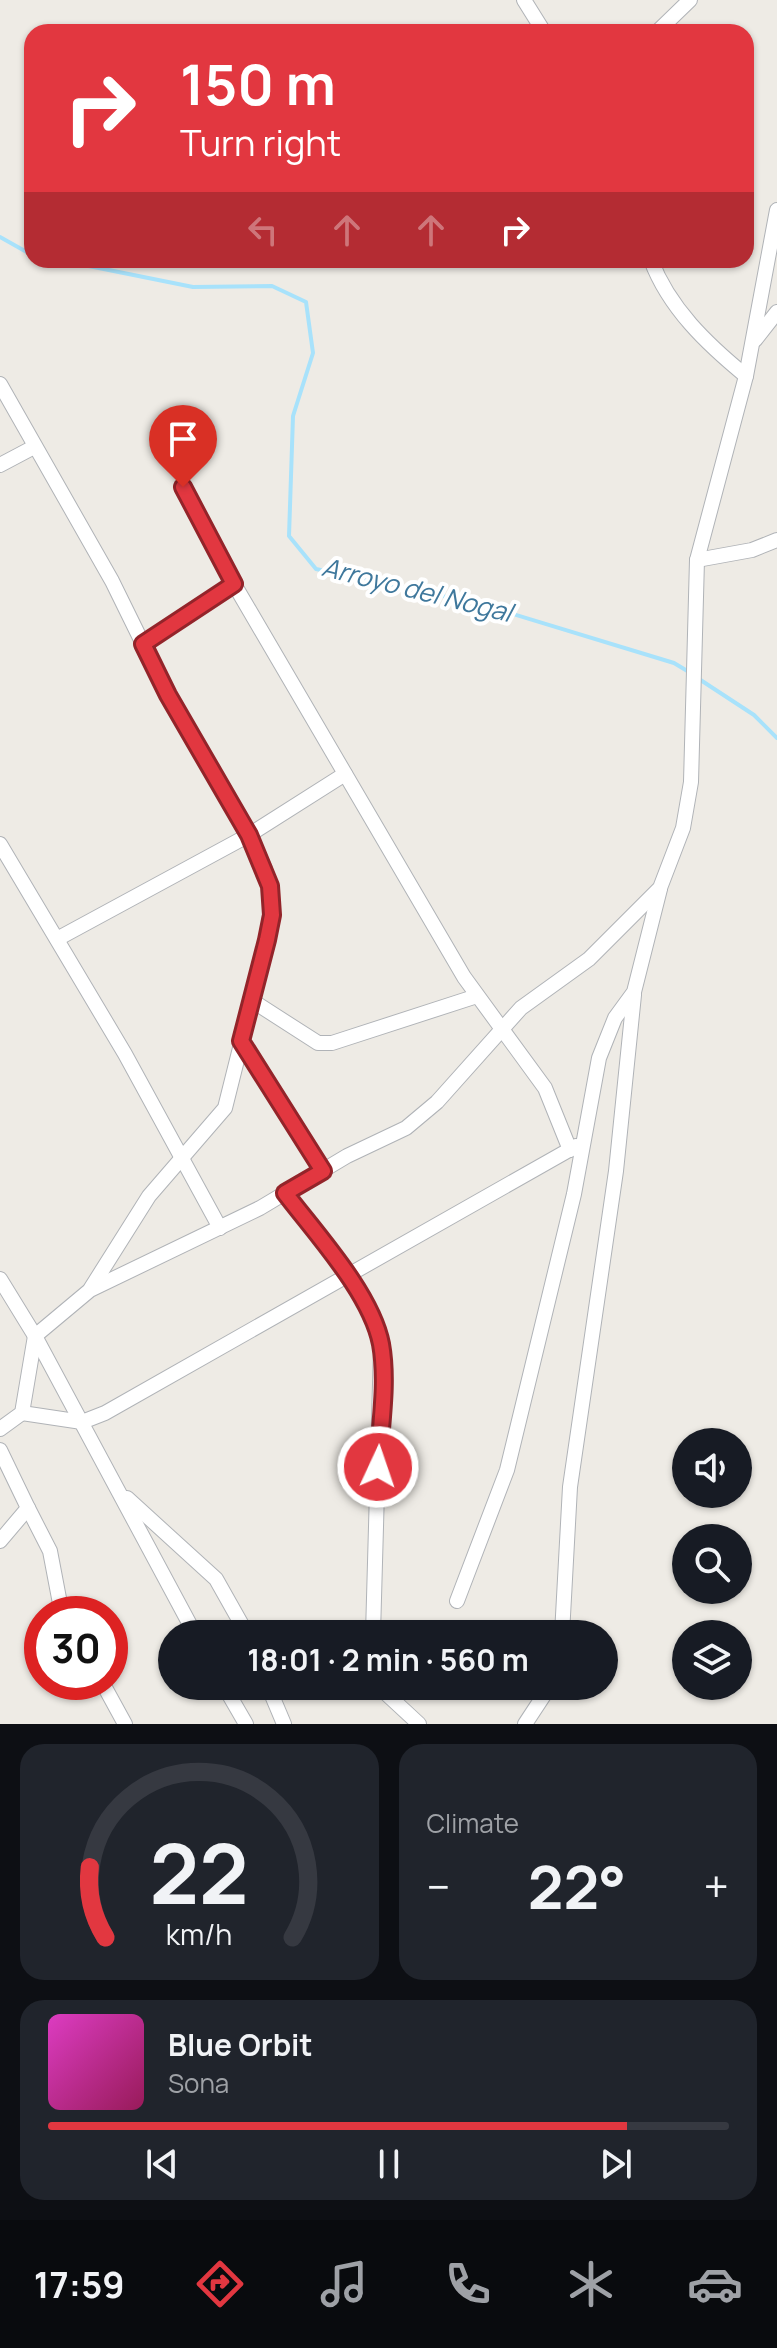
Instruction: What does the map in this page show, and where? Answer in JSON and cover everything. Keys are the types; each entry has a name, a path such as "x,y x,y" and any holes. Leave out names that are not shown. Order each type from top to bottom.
{"street":[{"path":"524,0 539,24"},
{"path":"665,24 690,0"},
{"path":"563,1620 570,1487 616,1171 634,992 660,888 683,828 691,782 697,560 746,376 777,210"},
{"path":"654,268 659,280 695,331 746,376"},
{"path":"752,343 777,312"},
{"path":"0,384 112,581 168,695 249,835 265,869 272,899 267,940 221,1115 182,1154 149,1196 90,1290"},
{"path":"0,465 34,447"},
{"path":"183,487 234,584 477,996 545,1088 570,1150"},
{"path":"697,560 752,550 777,540"},
{"path":"143,644 234,584"},
{"path":"57,939 249,835 345,774"},
{"path":"0,844 182,1154 220,1228"},
{"path":"0,1429 22,1413 35,1336 90,1290 220,1228 420,1117 457,1080 500,1029 543,991 589,959 660,888"},
{"path":"457,1601 507,1470 584,1141 602,1048 615,1018 634,992"},
{"path":"251,1000 318,1043 332,1043 477,996"},
{"path":"241,1041 323,1171"},
{"path":"22,1413 82,1422 116,1407 348,1278 584,1141"},
{"path":"285,1193 348,1278 379,1337 383,1368 374,1620"},
{"path":"0,1279 35,1336 188,1620"},
{"path":"0,1450 50,1551 59,1596"},
{"path":"121,1493 162,1526 216,1579 239,1620"},
{"path":"0,1541 28,1508"},
{"path":"112,1700 125,1724"},
{"path":"232,1700 246,1724"},
{"path":"274,1700 284,1724"},
{"path":"393,1700 419,1724"},
{"path":"525,1724 541,1700"}],"waterway":[{"name":"Arroyo del Nogal","path":"0,237 24,250"},
{"name":"Arroyo del Nogal","path":"99,268 193,287 272,286 306,302 313,353 293,416 289,536 316,569 480,604 674,663 689,672"},
{"name":"Arroyo del Nogal","path":"699,679 754,715 777,738"}],"route":[{"path":"183,487 234,584 143,644 168,695 249,835 270,886 272,915 241,1041 323,1171 285,1193 348,1278 379,1337 383,1368 378,1467"}]}
